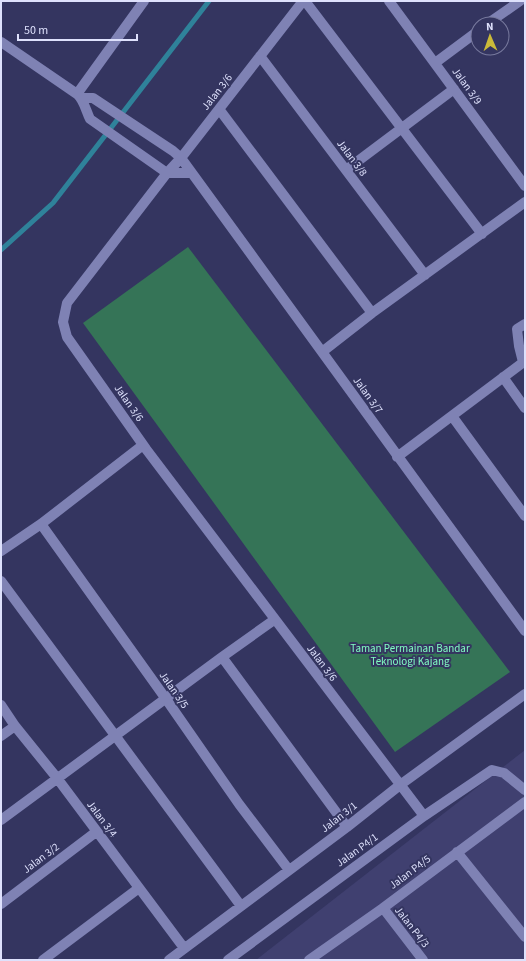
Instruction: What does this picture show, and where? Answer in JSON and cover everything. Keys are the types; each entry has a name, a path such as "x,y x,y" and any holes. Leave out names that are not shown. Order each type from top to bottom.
{"street":[{"path":"79,96 144,1"},
{"path":"304,1 482,234"},
{"name":"Jalan 3/6","path":"304,1 181,158 167,173 67,303 63,322 66,337 143,445 274,620 424,816"},
{"name":"Jalan 3/9","path":"389,1 525,186"},
{"path":"498,16 520,1"},
{"path":"435,63 470,37"},
{"path":"1,42 79,96 90,119 167,173 191,173"},
{"name":"Jalan 3/8","path":"260,56 425,275"},
{"path":"346,170 454,89"},
{"name":"Jalan 3/7","path":"79,96 93,98 173,150 181,158 525,631"},
{"path":"219,109 372,313"},
{"path":"322,352 372,313 525,202"},
{"path":"397,457 524,361 519,346 518,329 525,324"},
{"path":"503,377 525,408"},
{"path":"452,416 525,516"},
{"path":"1,550 41,524 143,445"},
{"name":"Jalan 3/5","path":"41,524 239,804 289,870"},
{"path":"1,582 241,906"},
{"path":"1,820 274,620"},
{"path":"222,657 347,827"},
{"name":"Jalan 3/1","path":"169,960 347,827 400,785 525,694"},
{"name":"Jalan 3/4","path":"1,705 15,726 57,778 184,948"},
{"path":"1,736 15,726"},
{"name":"Jalan P4/1","path":"228,960 424,816 492,770 504,773 525,790"},
{"name":"Jalan P4/5","path":"309,960 383,908 525,802"},
{"name":"Jalan 3/2","path":"1,904 96,832"},
{"path":"457,852 525,937"},
{"path":"43,960 139,888"},
{"name":"Jalan P4/3","path":"383,908 423,960"}],"shaded area":[{"path":"525,750 525,960 256,960"}],"green space":[{"name":"Taman Permainan Bandar Teknologi Kajang","path":"188,247 510,672 395,752 83,323"}],"waterway":[{"path":"1,250 53,203 209,1"}]}
